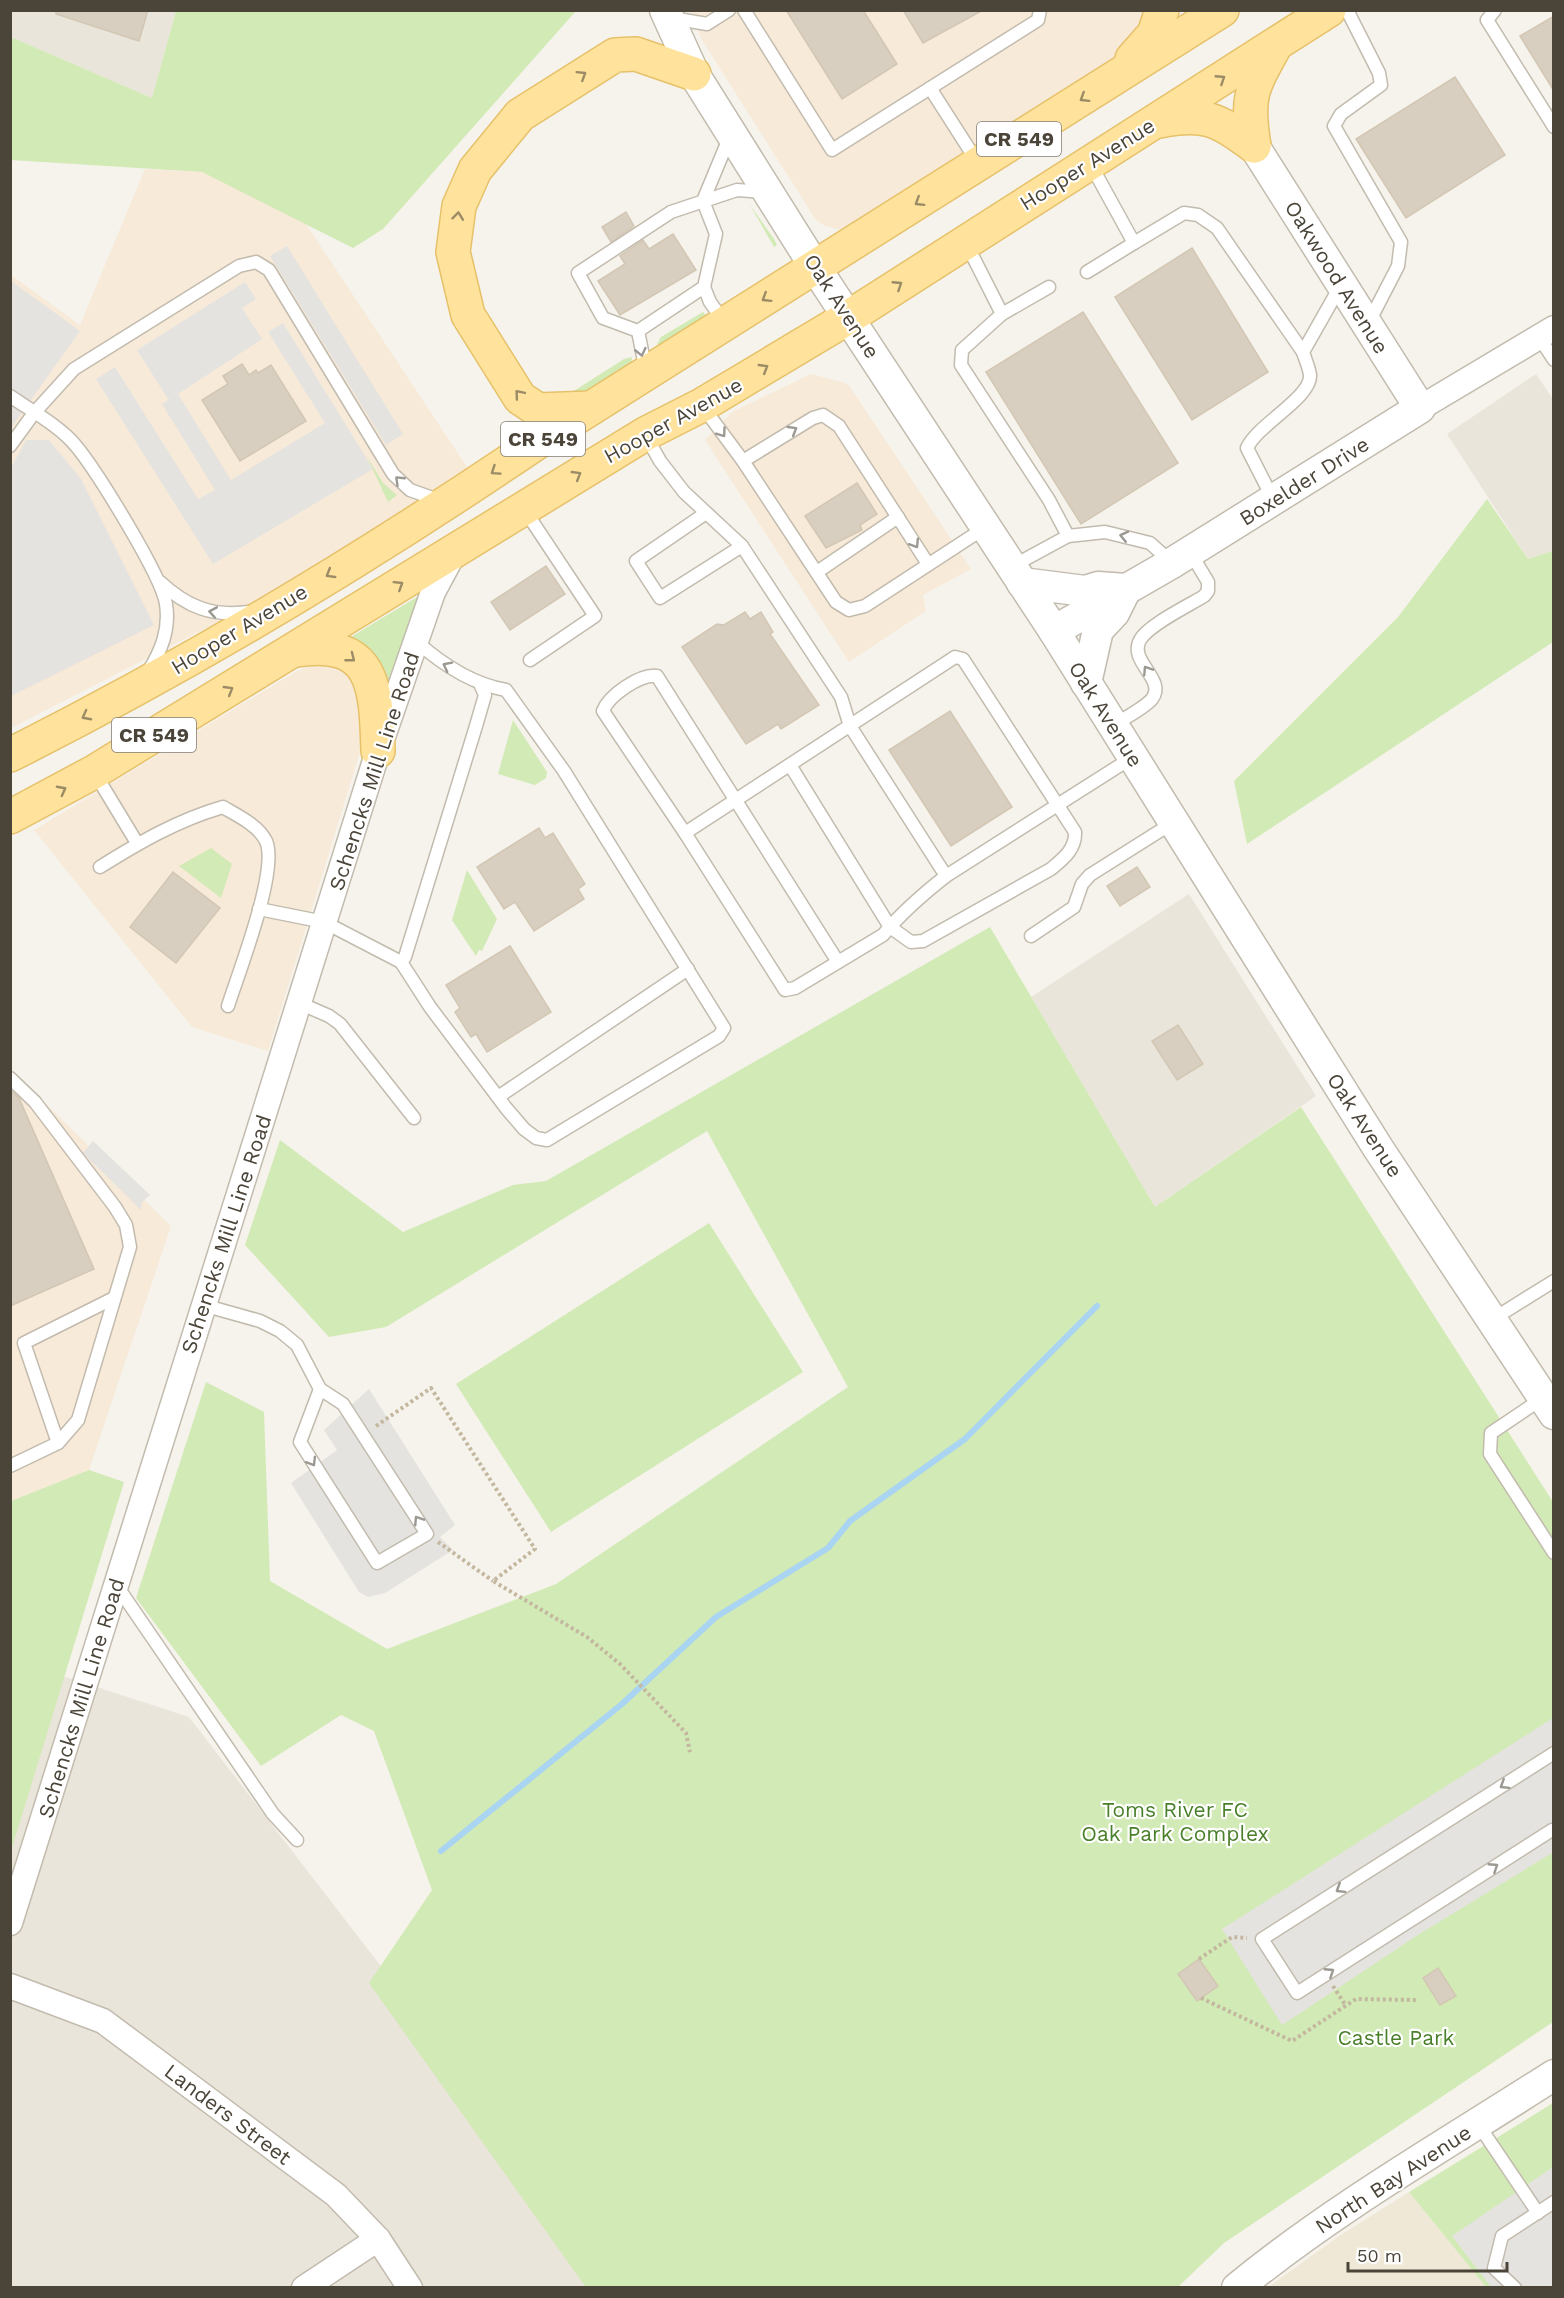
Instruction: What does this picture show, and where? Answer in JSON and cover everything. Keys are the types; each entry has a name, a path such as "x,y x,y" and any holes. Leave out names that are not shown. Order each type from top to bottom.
{"main road":[{"path":"1112,81 1154,34 1162,10"},
{"name":"Hooper Avenue","path":"10,755 137,689 448,503 592,408 1222,10"},
{"name":"Hooper Avenue","path":"10,817 94,772 645,434 702,405 849,317 1329,10"},
{"path":"1254,146 1248,110 1256,81 1276,44"},
{"path":"592,408 538,410 520,398 468,315 453,252 459,206 475,170 520,115 615,55 636,54 694,74"},
{"path":"1154,122 1188,116 1222,123 1254,146"},
{"path":"296,650 321,646 338,649 351,656 368,674 376,696 378,751"}],"street":[{"name":"Oak Avenue","path":"666,14 694,74 815,267 1053,631 1378,1148 1493,1319 1548,1406"},
{"name":"Oakwood Avenue","path":"1254,146 1420,408"},
{"name":"Boxelder Drive","path":"1053,631 1181,558 1420,408 1546,333"},
{"name":"Schencks Mill Line Road","path":"10,1923 378,751 433,592 456,550"},
{"path":"1017,575 1085,591 1098,587 1126,589 1114,613 1098,630 1086,683"},
{"name":"Landers Street","path":"10,1986 103,2021 336,2195 378,2239 410,2288"},
{"name":"North Bay Avenue","path":"1237,2288 1278,2254 1378,2186 1554,2075"},
{"path":"303,2288 378,2239"}],"lane":[{"path":"666,14 707,24 729,10"},
{"path":"744,10 832,150 1038,20 1040,10"},
{"path":"1347,10 1379,73 1382,85 1341,114 1334,126 1401,242 1398,266 1367,325"},
{"path":"1495,10 1486,20 1554,127"},
{"path":"930,88 978,164"},
{"path":"726,323 710,302 704,287 716,234 703,201 731,132"},
{"path":"1089,163 1134,243"},
{"path":"638,331 603,318 578,273 671,212 737,190 769,192"},
{"path":"1087,272 1184,213 1198,216 1217,228 1303,352 1310,376 1306,390 1252,436 1247,448 1274,500"},
{"path":"965,241 1002,314"},
{"path":"10,446 34,413 74,369 239,266 256,262 269,270 393,474 410,490 448,503"},
{"path":"1303,352 1342,284"},
{"path":"638,331 704,287"},
{"path":"1050,287 1002,314 962,350 962,365 1049,501 1068,536"},
{"path":"638,331 647,374"},
{"path":"1546,333 1554,360"},
{"path":"10,396 75,444 99,479 159,581 166,603 165,637 137,689"},
{"path":"702,405 743,461 836,602 849,610 865,606 986,527"},
{"path":"743,461 823,415 839,426 928,564"},
{"path":"645,434 666,469 684,492 742,546 841,697 850,726 946,876"},
{"path":"523,508 595,616 530,660"},
{"path":"706,513 636,561 660,598 742,546"},
{"path":"817,572 898,517"},
{"path":"1017,575 1068,536 1105,532 1150,543 1181,558 1208,582 1208,591 1204,596 1144,634 1137,650 1139,658 1155,682 1155,693 1150,700 1113,726"},
{"path":"159,581 179,600 207,612 231,614 271,610"},
{"path":"259,909 324,922 400,962 430,1007 498,1097 524,1129 536,1138 547,1140 719,1036 724,1029 564,771 506,690 481,686 440,663 417,642"},
{"path":"685,833 955,657 963,659 1058,804 1075,832 1076,840 1067,856 1051,869 923,941 910,942 890,927 790,765"},
{"path":"838,962 657,676 647,675 607,701 603,711 685,833 784,990 795,988 838,962 883,934 904,910 946,876 1132,757"},
{"path":"400,962 409,945 476,726 485,695 481,686"},
{"path":"94,772 137,843"},
{"path":"100,867 137,843 186,818 223,807 251,824 266,842 268,864 259,909 228,1006"},
{"path":"1031,936 1074,907 1082,884 1090,875 1174,822"},
{"path":"498,1097 688,969"},
{"path":"299,1003 329,1016 340,1024 414,1118"},
{"path":"10,1078 35,1102 115,1207 126,1225 130,1247 78,1420 58,1443 10,1466"},
{"path":"1493,1319 1554,1281"},
{"path":"58,1443 24,1343 114,1298"},
{"path":"203,1305 260,1321 280,1331 297,1345 320,1389 343,1404 364,1435 427,1534 377,1563 300,1442 320,1389"},
{"path":"1548,1406 1491,1433 1490,1454 1554,1553"},
{"path":"117,1586 273,1814 297,1840"},
{"path":"1553,1830 1297,1993 1262,1939 1554,1753"},
{"path":"1478,2124 1538,2212"},
{"path":"1515,2288 1494,2268 1502,2236 1554,2202"}],"path":[{"path":"364,1435 431,1388 535,1549 494,1581"},
{"path":"427,1534 494,1581 587,1637 620,1664 686,1733 690,1752"},
{"path":"1199,1959 1232,1937 1262,1939"},
{"path":"1201,1998 1292,2041 1356,1999 1416,2000"}],"shaded area":[{"path":"11,11 176,11 152,98 11,37"},
{"path":"690,11 1154,11 1116,60 849,228 841,230 825,226 816,220 702,40"},
{"path":"145,169 202,172 306,224 469,470 263,599 11,728 11,275 80,325"},
{"path":"287,246 403,434 386,445 270,256"},
{"path":"11,281 80,331 11,428"},
{"path":"245,282 256,299 242,308 262,339 178,394 231,480 325,423 268,332 283,323 373,469 213,564 96,379 115,367 198,499 215,490 162,404 171,398 168,399 137,350"},
{"path":"811,374 848,384 971,569 923,595 926,611 849,662 705,440 732,412"},
{"path":"1536,374 1553,399 1553,551 1528,559 1447,434"},
{"path":"26,440 49,440 81,479 154,625 11,696 11,468"},
{"path":"321,662 349,671 369,723 268,1051 192,1027 34,830 297,671"},
{"path":"1189,894 1316,1096 1155,1207 1031,997"},
{"path":"10,1069 171,1226 89,1470 11,1501"},
{"path":"93,1141 150,1195 142,1202 141,1210 81,1151 84,1152"},
{"path":"369,1389 455,1525 440,1537 453,1550 385,1593 368,1597 359,1592 291,1483 337,1450 324,1430"},
{"path":"11,1659 189,1717 628,2287 11,2288"},
{"path":"1553,1718 1553,1855 1552,1853 1421,1933 1282,2025 1222,1929"},
{"path":"1553,2167 1553,2287 1491,2287 1452,2236"},
{"path":"1409,2192 1486,2287 1267,2288 1339,2236"}],"green space":[{"path":"176,10 576,11 383,229 353,248 202,172 11,160 11,37 152,98"},
{"path":"750,205 774,239 777,245 774,247"},
{"path":"703,312 707,317 664,346 657,344 661,337"},
{"path":"632,357 631,366 590,393 555,403 624,359"},
{"path":"366,455 383,483 397,495 388,502"},
{"path":"1487,499 1528,559 1553,551 1553,642 1247,844 1234,781 1398,617"},
{"path":"417,597 419,598 390,686 382,671 349,638"},
{"path":"513,720 547,772 546,778 535,785 498,774"},
{"path":"211,848 232,864 221,898 179,866"},
{"path":"467,870 497,919 482,951 479,950 476,956 452,920"},
{"name":"Toms River FC Oak Park Complex","path":"990,927 1155,1207 1301,1107 1553,1502 1553,2022 1224,2243 1178,2287 583,2287 585,2286 369,1983 432,1890 374,1731 341,1715 261,1766 136,1598 206,1382 264,1412 270,1581 387,1649 556,1584 848,1387 707,1131 386,1327 329,1337 245,1245 280,1140 403,1232 513,1185 546,1181"},
{"path":"709,1223 803,1372 551,1532 456,1384"},
{"path":"89,1470 124,1482 11,1851 11,1501"},
{"path":"1553,2103 1553,2287 1486,2287 1409,2192"}],"building":[{"path":"56,10 148,10 139,41 56,14"},
{"path":"786,10 863,10 897,64 842,99"},
{"path":"903,10 983,10 923,43"},
{"path":"1554,16 1554,91 1520,36"},
{"path":"1455,77 1505,155 1406,218 1356,139"},
{"path":"626,212 634,226 611,242 602,227"},
{"path":"673,234 696,270 620,315 598,281 625,264 620,256 643,240 649,249"},
{"path":"1192,248 1268,372 1192,420 1115,297"},
{"path":"1083,312 1178,463 1081,524 986,372"},
{"path":"242,364 249,375 256,370 258,373 271,365 306,421 240,461 202,400 228,384 223,376"},
{"path":"857,483 877,514 860,525 862,530 826,548 805,516"},
{"path":"546,566 565,594 510,630 491,602"},
{"path":"745,612 750,619 761,612 773,632 770,634 819,705 781,729 778,724 746,744 682,647 717,624 724,625"},
{"path":"950,711 1012,807 951,846 889,750"},
{"path":"539,828 545,838 553,833 585,884 578,889 584,899 534,931 515,902 504,909 477,867"},
{"path":"1137,867 1150,887 1120,906 1107,886"},
{"path":"173,872 220,908 176,963 130,927"},
{"path":"510,946 551,1012 487,1052 476,1034 471,1037 455,1012 460,1008 446,985"},
{"path":"1178,1025 1203,1064 1177,1080 1152,1041"},
{"path":"10,1090 19,1098 94,1269 10,1306"},
{"path":"1199,1959 1218,1986 1197,2001 1178,1974"},
{"path":"1438,1968 1456,1996 1440,2005 1423,1978"}],"waterway":[{"path":"441,1851 622,1704 716,1617 828,1548 850,1521 965,1439 1097,1306"}],"park label":[{"name":"Castle Park","path":"1396,2037"}]}
